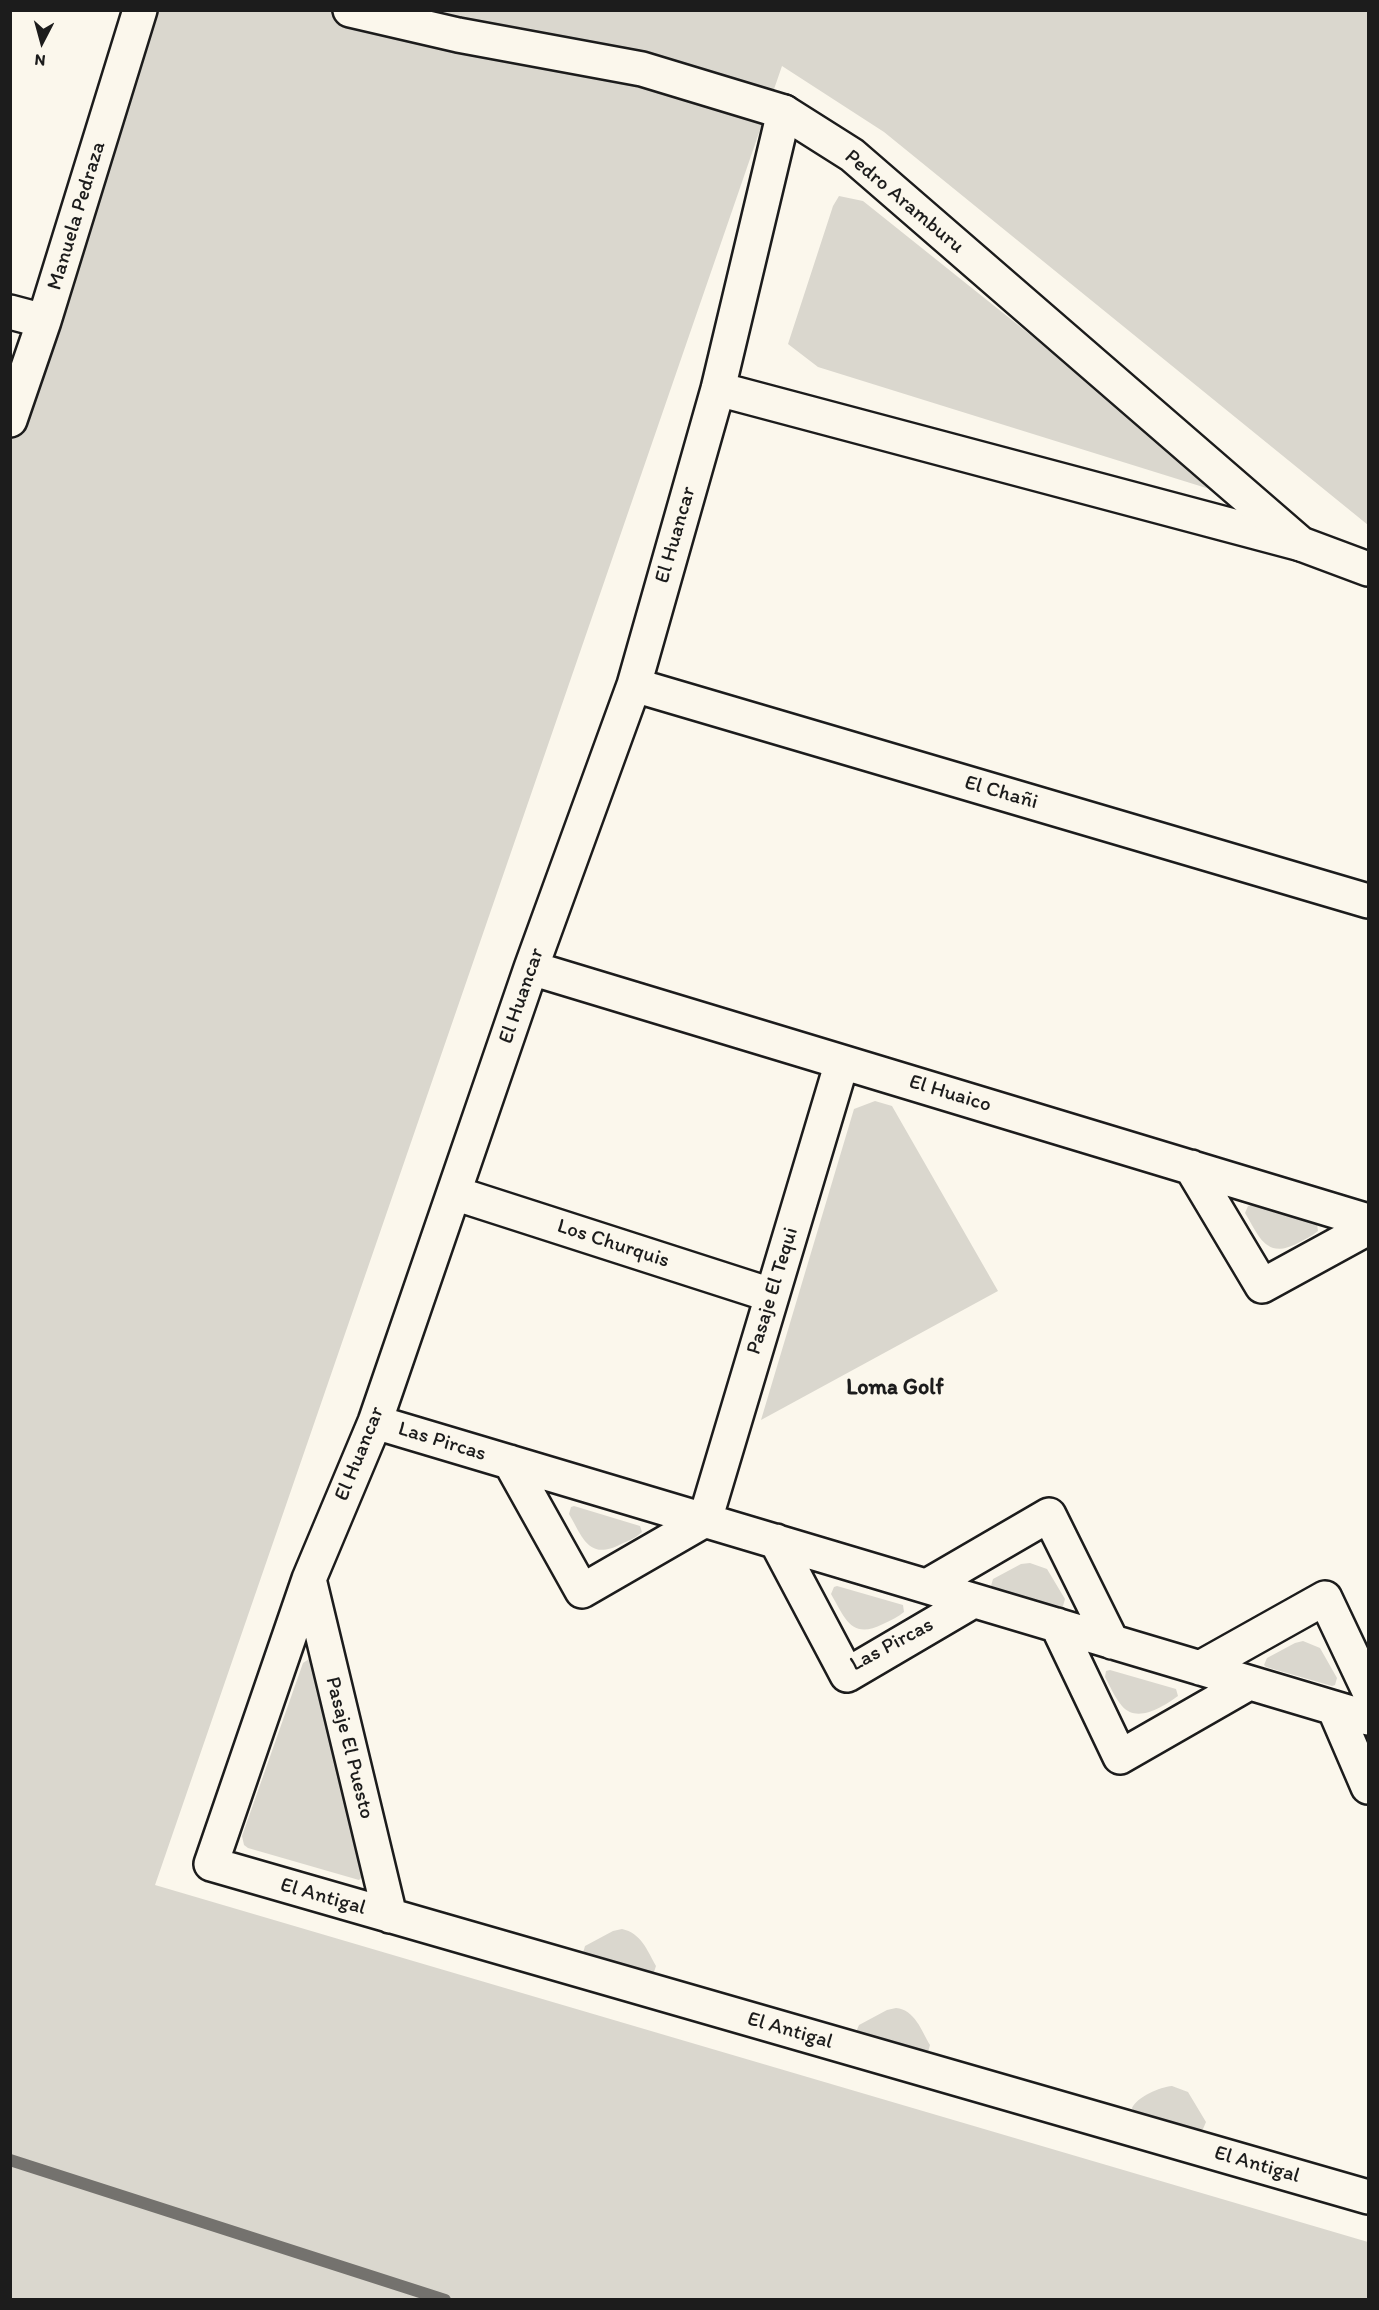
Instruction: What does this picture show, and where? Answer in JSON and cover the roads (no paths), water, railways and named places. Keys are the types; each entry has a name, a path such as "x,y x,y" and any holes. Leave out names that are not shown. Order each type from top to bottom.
{"street":[{"name":"Manuela Pedraza","path":"10,420 44,321 140,10"},
{"name":"Pedro Aramburu","path":"350,10 458,35 642,69 784,112 852,155 1301,544 1368,568"},
{"name":"El Huancar","path":"211,1864 309,1580 375,1422 531,968 634,685 718,389 784,112"},
{"path":"10,312 44,321"},
{"path":"718,389 1301,544"},
{"name":"El Chañi","path":"634,685 1368,901"},
{"name":"El Huaico","path":"531,968 1368,1221"},
{"name":"Pasaje El Tequi","path":"705,1521 842,1062"},
{"path":"1191,1167 1262,1286 1368,1228"},
{"name":"Los Churquis","path":"454,1194 771,1295"},
{"name":"Las Pircas","path":"375,1422 1368,1718"},
{"name":"Las Pircas","path":"510,1462 582,1592 705,1521"},
{"name":"Las Pircas","path":"927,1586 1049,1515 1112,1642"},
{"name":"Las Pircas","path":"776,1541 847,1675 973,1600"},
{"name":"Pasaje El Puesto","path":"309,1580 390,1916"},
{"path":"1200,1668 1325,1598 1368,1689"},
{"path":"1058,1626 1120,1757 1249,1683"},
{"path":"1334,1708 1368,1787"},
{"name":"El Antigal","path":"211,1864 1368,2197"}],"waterway":[{"path":"10,2160 445,2300"}],"district":[{"name":"Loma Golf","path":"895,1388"}]}
